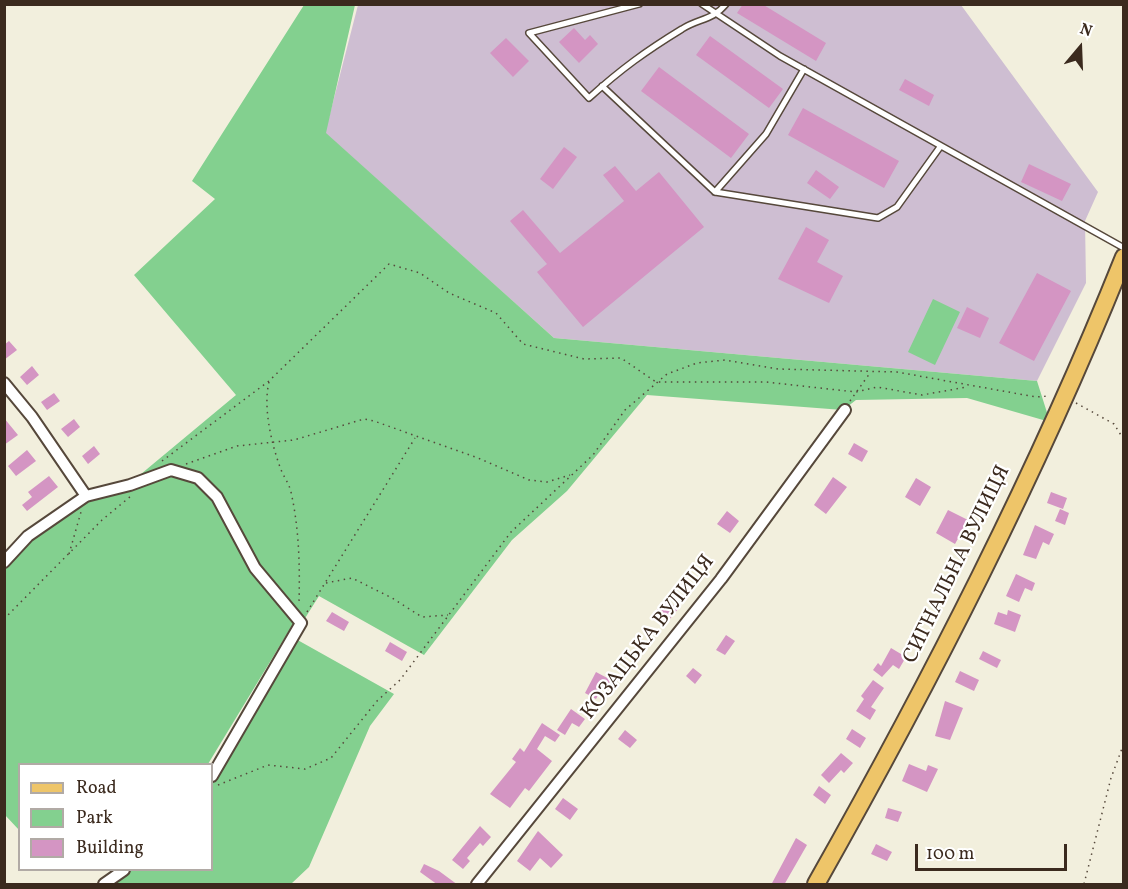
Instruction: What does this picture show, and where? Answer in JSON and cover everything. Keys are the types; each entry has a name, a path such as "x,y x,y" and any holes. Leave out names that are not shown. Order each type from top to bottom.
{"main road":[{"name":"СИГНАЛЬНА ВУЛИЦЯ","path":"816,885 870,788 989,561 1096,325 1124,257"}],"street":[{"path":"4,383 32,417 86,496"},
{"name":"КОЗАЦЬКА ВУЛИЦЯ","path":"477,885 721,579 845,410"},
{"path":"4,562 28,536 86,496 130,485 171,470 198,478 217,497 255,568 301,623 213,774"},
{"path":"104,885 123,871"}],"lane":[{"path":"639,4 529,33 589,98 632,60 677,32 716,16 726,4"},
{"path":"702,4 716,16 804,69 1124,248"},
{"path":"715,192 766,134 804,69"},
{"path":"602,86 715,192 878,218 897,207 940,147"}],"path":[{"path":"157,465 269,381 389,264 420,273 449,292 496,313 515,338 523,344 584,359 621,358 656,382 766,382 856,392 877,387 922,395 971,386 897,372 778,369 725,360 697,363 667,374 656,382 625,410 592,455 511,532 400,680 376,701 331,758 305,769 268,765 213,787"},
{"path":"845,410 871,372"},
{"path":"269,381 265,399 280,469 290,488 295,516 300,570 301,623"},
{"path":"171,470 237,446 311,436 364,419 478,458 529,480 547,482 562,479 574,473"},
{"path":"301,623 416,436"},
{"path":"4,619 102,520 138,490"},
{"path":"69,555 86,496"},
{"path":"325,584 352,578 392,598 422,617 447,615"},
{"path":"1084,885 1111,778 1124,743"}],"shaded area":[{"path":"358,5 961,5 1098,192 1085,221 1086,283 1037,381 554,338 325,133"}],"green space":[{"path":"304,5 355,5 326,133 554,338 1037,381 1050,422 967,398 856,400 843,410 647,395 567,491 512,540 424,655 319,596 302,623 256,568 198,477 171,469 129,484 236,395 134,275 215,199 192,181"},
{"path":"933,299 960,312 935,365 908,352"},
{"path":"171,470 197,479 216,498 255,569 296,619 209,763 18,763 18,829 5,815 5,563 28,536 86,497"},
{"path":"294,638 394,694 370,726 309,867 291,884 105,884 124,871 213,871 213,776"}],"building":[{"path":"743,4 762,4 826,43 816,61 737,13"},
{"path":"574,28 585,40 590,35 598,44 579,63 559,42"},
{"path":"710,36 783,89 769,108 696,55"},
{"path":"506,38 529,61 513,77 490,53"},
{"path":"659,67 749,134 731,158 641,91"},
{"path":"905,79 934,95 929,106 899,90"},
{"path":"803,108 899,161 884,188 788,135"},
{"path":"564,147 577,157 553,189 540,179"},
{"path":"1029,164 1071,184 1062,201 1021,182"},
{"path":"615,166 636,191 659,172 704,227 583,327 537,272 547,264 510,221 523,210 560,253 624,201 603,175"},
{"path":"816,170 839,187 830,199 807,183"},
{"path":"806,227 829,240 817,262 843,276 829,303 778,279"},
{"path":"1037,273 1071,291 1034,361 999,343"},
{"path":"967,307 989,318 980,338 957,328"},
{"path":"9,341 17,350 4,360 4,345"},
{"path":"32,366 39,375 27,385 20,377"},
{"path":"54,393 60,401 47,410 41,402"},
{"path":"4,418 18,435 4,445"},
{"path":"74,419 80,427 68,437 61,429"},
{"path":"854,443 868,451 862,462 848,454"},
{"path":"94,446 100,454 88,464 82,456"},
{"path":"27,450 36,461 16,476 8,466"},
{"path":"49,476 58,487 27,511 22,505 32,497 28,492"},
{"path":"833,477 847,487 826,514 814,505"},
{"path":"916,478 931,487 920,506 905,497"},
{"path":"1051,492 1067,498 1063,509 1047,503"},
{"path":"1060,509 1069,513 1065,525 1055,521"},
{"path":"948,510 968,520 955,544 936,533"},
{"path":"727,511 739,521 730,533 717,524"},
{"path":"1035,525 1054,534 1049,545 1043,542 1036,559 1023,555"},
{"path":"1016,574 1035,583 1032,591 1025,588 1019,602 1006,596"},
{"path":"665,599 678,609 669,620 656,611"},
{"path":"1008,610 1021,615 1015,632 994,624 998,612 1007,615"},
{"path":"332,612 349,622 344,631 326,621"},
{"path":"726,635 735,641 725,655 716,650"},
{"path":"390,642 407,652 402,661 385,651"},
{"path":"891,648 906,657 899,669 893,665 882,677 873,670 878,663 881,666"},
{"path":"983,651 1001,660 997,668 979,659"},
{"path":"693,668 702,675 695,684 686,676"},
{"path":"960,671 979,680 974,691 955,682"},
{"path":"596,672 611,680 606,688 603,686 596,699 585,693"},
{"path":"873,680 884,688 871,707 876,710 870,720 856,711 864,699 861,696"},
{"path":"945,701 963,708 950,740 935,736"},
{"path":"571,709 585,719 579,727 572,723 565,735 557,730"},
{"path":"542,723 560,735 555,742 545,736 537,749 552,761 529,791 525,788 510,808 490,794 516,762 512,759 520,748 524,752"},
{"path":"852,729 866,738 860,748 846,739"},
{"path":"625,730 637,740 630,748 618,739"},
{"path":"841,753 853,763 844,773 841,770 829,783 821,775"},
{"path":"909,764 926,771 928,765 938,769 927,792 902,781"},
{"path":"819,786 831,795 825,804 813,795"},
{"path":"563,798 578,809 570,820 555,809"},
{"path":"888,808 902,812 898,822 885,818"},
{"path":"480,826 491,837 483,846 480,843 467,858 470,861 463,869 452,860"},
{"path":"538,831 563,855 551,868 540,858 530,871 517,861"},
{"path":"796,838 807,845 784,885 771,885"},
{"path":"876,844 892,852 887,861 871,854"},
{"path":"424,864 439,871 458,885 438,885 420,872"}]}
